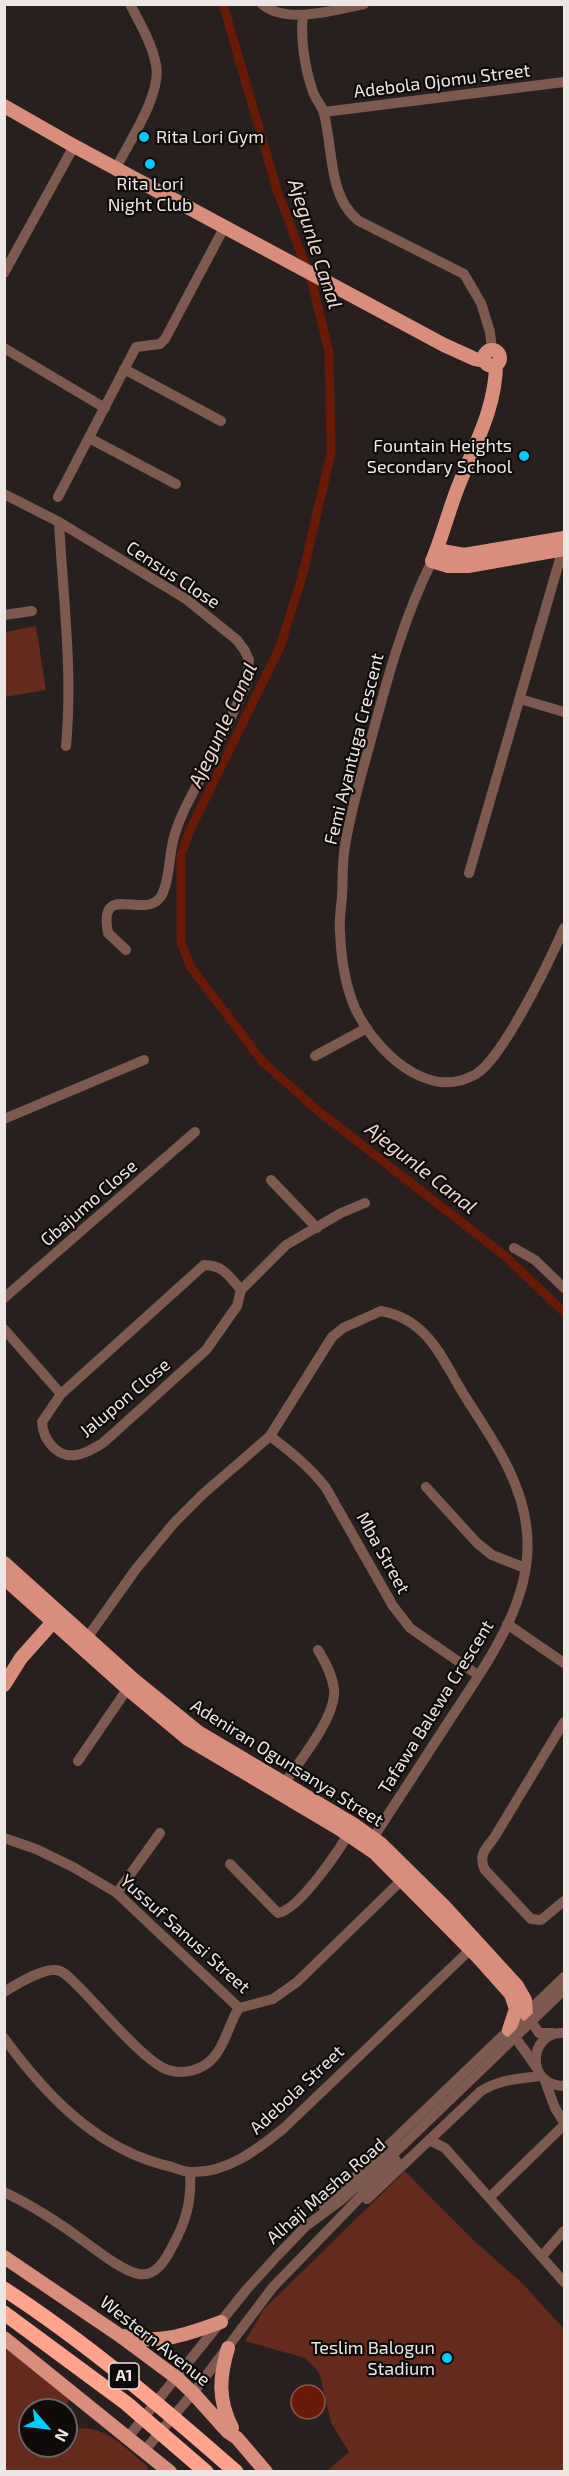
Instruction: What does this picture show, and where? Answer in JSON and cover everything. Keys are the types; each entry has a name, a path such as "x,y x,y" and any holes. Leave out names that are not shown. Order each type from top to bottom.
{"highway":[{"name":"A1","path":"4,2289 74,2337 131,2382 236,2472"},
{"name":"A1","path":"4,2313 126,2403 206,2472"}],"main road":[{"path":"4,106 267,251 444,345 475,359 491,358 494,394 432,561"},
{"path":"432,561 454,555 564,545"},
{"name":"Adeniran Ogunsanya Street","path":"4,1563 188,1739 351,1829 373,1838 406,1876 474,1946 518,1986 525,2000 526,2014"},
{"name":"Adeniran Ogunsanya Street","path":"4,1578 53,1622 83,1641"},
{"path":"4,1685 21,1658 53,1622"},
{"name":"Adeniran Ogunsanya Street","path":"131,1684 198,1732 284,1784 351,1829 375,1853 406,1876"},
{"name":"Adeniran Ogunsanya Street","path":"474,1946 515,2002 516,2013 509,2030"},
{"name":"Western Avenue","path":"4,2257 119,2335 177,2378 228,2432 237,2438 266,2472"},
{"path":"119,2335 142,2340 169,2339 221,2322"},
{"path":"4,2338 129,2436 170,2472"},
{"path":"228,2348 221,2378 222,2405 237,2438"}],"street":[{"path":"116,168 146,108 156,85 157,75 153,50 130,4"},
{"path":"262,4 271,12 303,16 364,4"},
{"path":"303,16 302,26 312,92 324,112 336,180 350,214 464,274 481,303 490,332 491,358"},
{"name":"Adebola Ojomu Street","path":"324,112 564,82"},
{"path":"4,273 74,146"},
{"path":"58,497 136,347 160,344 165,339 225,226"},
{"path":"4,348 105,408"},
{"path":"124,369 221,421"},
{"path":"89,438 176,484"},
{"name":"Census Close","path":"4,494 59,522 186,599 237,640 249,660 247,683 173,840 163,891 159,900 150,904 116,904 110,908 106,916 108,933 126,950"},
{"path":"59,522 69,642 66,746"},
{"path":"469,873 564,545"},
{"name":"Femi Ayantuga Crescent","path":"432,561 404,626 389,674 344,848 340,932 347,983 355,1007 367,1028 390,1057 413,1073 434,1081 457,1081 477,1074 499,1050 534,989 564,928"},
{"path":"4,615 32,611"},
{"path":"520,699 564,712"},
{"path":"315,1056 367,1028"},
{"path":"4,1119 144,1060"},
{"name":"Gbajumo Close","path":"4,1298 195,1132"},
{"path":"272,1180 316,1227"},
{"name":"Jalupon Close","path":"241,1290 223,1270 215,1265 204,1265 61,1394 42,1422 44,1438 62,1452 72,1456 85,1453 103,1443 206,1350 237,1306 241,1290 286,1245 316,1227 365,1203"},
{"path":"514,1248 535,1260 564,1288"},
{"name":"Tafawa Balewa Crescent","path":"83,1641 136,1569 174,1523 203,1494 270,1436 332,1337 343,1328 381,1311 407,1318 424,1330 438,1349 510,1471 522,1503 527,1532 525,1568 507,1624 478,1675 373,1838"},
{"path":"4,1329 61,1394"},
{"name":"Mba Street","path":"270,1436 316,1474 379,1578 393,1606 410,1628 478,1675"},
{"path":"426,1487 477,1543 492,1555 525,1568"},
{"path":"507,1624 564,1663"},
{"path":"284,1784 322,1726 333,1704 334,1690 330,1672 318,1650"},
{"path":"78,1761 131,1684"},
{"path":"564,1722 494,1838 482,1853 481,1863 531,1919 541,1920 564,1901"},
{"path":"230,1864 272,1907 282,1912 301,1896 337,1852 351,1829"},
{"path":"117,1893 160,1833"},
{"name":"Yussuf Sanusi Street","path":"4,1838 36,1849 73,1867 117,1893 239,2008 273,1999 297,1982 406,1876"},
{"name":"Adebola Street","path":"4,2038 61,2106 92,2131 140,2159 190,2172 216,2169 261,2148 474,1946"},
{"path":"4,1992 31,1976 53,1970 61,1971 93,2000 151,2061 166,2070 179,2073 194,2071 213,2058 231,2019 239,2008"},
{"path":"306,2226 337,2193 564,1977"},
{"name":"Alhaji Masha Road","path":"145,2450 193,2393 273,2287 405,2147 564,1990"},
{"name":"Alhaji Masha Road","path":"129,2436 254,2281 306,2226 405,2147 564,1997"},
{"path":"526,2014 539,2033 562,2033"},
{"path":"490,2197 564,2123 541,2075 509,2030"},
{"path":"562,2033 550,2036 538,2049 541,2075 553,2085 564,2086"},
{"path":"319,2240 363,2202 481,2091 498,2082 541,2075"},
{"path":"445,2148 446,2125"},
{"path":"429,2140 445,2148 564,2282"},
{"path":"4,2192 63,2226 124,2267 138,2274 147,2274 157,2269 165,2260 181,2232 191,2199 190,2172"},
{"path":"543,2256 564,2231"}],"shaded area":[{"path":"36,626 46,690 5,697 5,632"},
{"name":"Teslim Balogun Stadium","path":"405,2171 471,2238 523,2284 564,2329 564,2471 327,2471 349,2452 331,2423 320,2375 305,2358 245,2341 264,2309"},
{"path":"4,2345 71,2397 18,2398 18,2458 78,2458 78,2429 85,2428 113,2438 147,2466 149,2471 5,2471"},
{"path":"308,2385 320,2390 325,2402 320,2414 308,2419 296,2414 291,2402 296,2390"}],"waterway":[{"name":"Ajegunle Canal","path":"223,4 277,190 312,283 329,352 331,453 302,577 280,647 189,832 181,855 181,942 190,966 262,1061 317,1110 505,1256 564,1312"}],"place":[{"name":"Rita Lori Gym","path":"144,137"},
{"name":"Rita Lori Night Club","path":"150,164"},
{"name":"Fountain Heights Secondary School","path":"524,456"},
{"name":"Teslim Balogun Stadium","path":"447,2358"}]}
